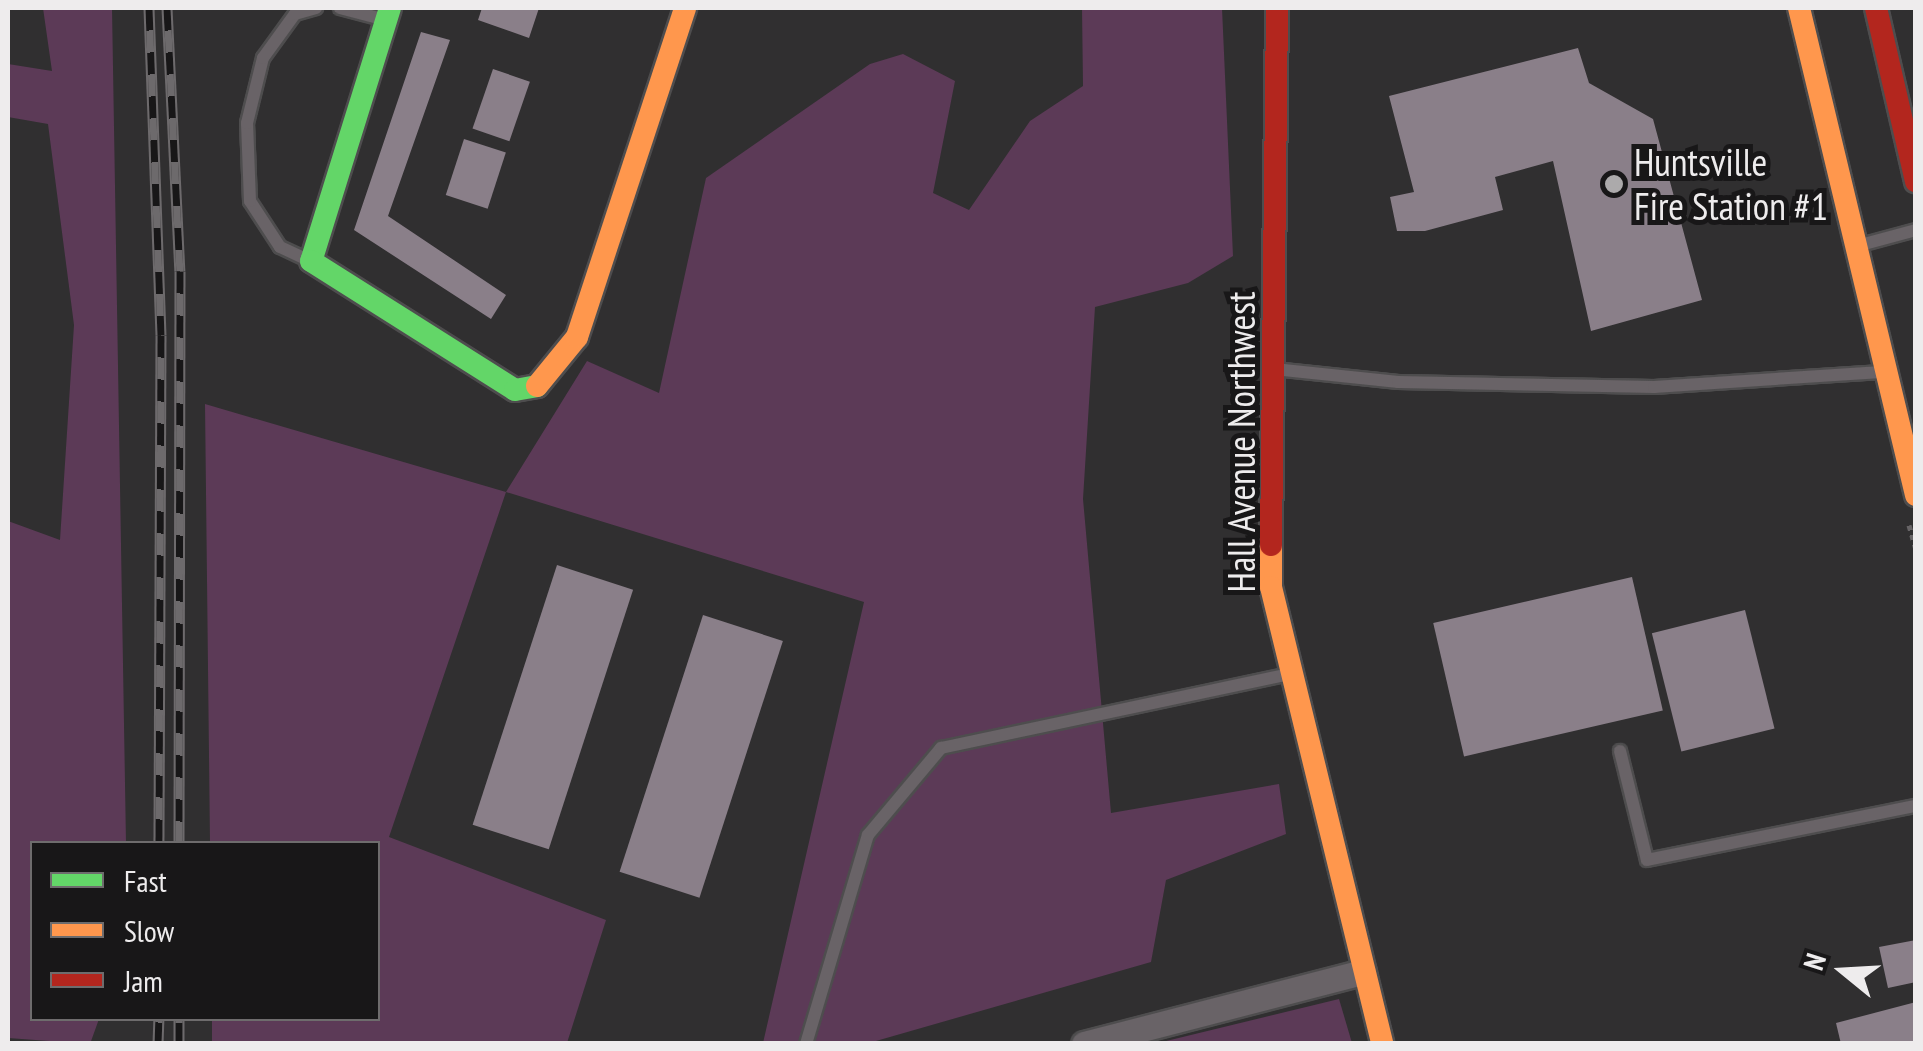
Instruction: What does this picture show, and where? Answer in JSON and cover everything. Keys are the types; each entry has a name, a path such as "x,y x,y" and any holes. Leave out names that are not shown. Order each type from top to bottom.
{"street":[{"path":"388,14 310,261 515,390 546,385 577,336 686,8"},
{"name":"Hall Avenue Northwest","path":"1277,8 1271,587 1382,1044"},
{"path":"1799,8 1916,496"},
{"path":"1878,8 1916,181"},
{"path":"1084,1044 1363,972"}],"lane":[{"path":"310,261 280,247 250,201 247,123 263,58 295,14 316,8"},
{"path":"340,8 388,14"},
{"path":"1855,247 1916,230"},
{"path":"1274,369 1398,382 1654,387 1884,372"},
{"path":"806,1044 868,835 942,748 1292,674"},
{"path":"1620,751 1647,860 1916,806"}],"shaded area":[{"path":"43,8 112,8 126,841 30,841 30,1021 98,1021 90,1044 8,1038 8,521 60,540 74,325 48,124 8,117 8,64 52,71"},
{"path":"1082,8 1222,8 1233,256 1188,283 1095,307 1083,499 1111,813 1279,784 1286,834 1166,880 1151,962 869,1043 763,1043 864,602 506,492 587,361 659,393 706,178 870,64 903,54 955,81 933,193 969,210 1030,121 1083,86"},
{"path":"205,404 506,492 389,837 606,920 567,1043 212,1043 212,1021 380,1021 380,841 210,841"},
{"path":"1339,999 1352,1043 1158,1043"}],"building":[{"path":"482,8 539,8 529,38 478,20"},
{"path":"421,32 450,40 388,216 506,295 491,319 354,230"},
{"name":"Huntsville Fire Station #1","path":"1578,48 1589,83 1653,119 1702,300 1591,331 1553,161 1495,177 1503,210 1425,231 1397,231 1390,197 1414,192 1389,96"},
{"path":"493,69 530,82 509,141 472,129"},
{"path":"464,139 506,153 488,209 446,195"},
{"path":"557,565 633,590 549,849 473,825"},
{"path":"1632,577 1663,710 1464,756 1433,623"},
{"path":"1745,610 1775,728 1681,752 1652,633"},
{"path":"703,615 783,641 699,898 620,872"},
{"path":"1916,940 1916,982 1888,988 1879,947"},
{"path":"1916,1002 1916,1044 1841,1044 1836,1023"}],"railway":[{"path":"149,8 161,335 159,841"},
{"path":"167,8 180,271 179,841"},
{"path":"158,1044 159,1021"},
{"path":"179,1021 179,1044"}],"traffic: fast":[{"path":"390,8 311,261 515,390 537,386"}],"traffic: slow":[{"path":"537,386 577,337 685,8"},
{"path":"1799,8 1916,495"},
{"path":"1271,545 1271,587 1382,1044"}],"traffic: jam":[{"path":"1271,545 1277,8"},
{"path":"1876,8 1916,181"}],"place":[{"name":"Huntsville Fire Station #1","path":"1614,184"}]}
